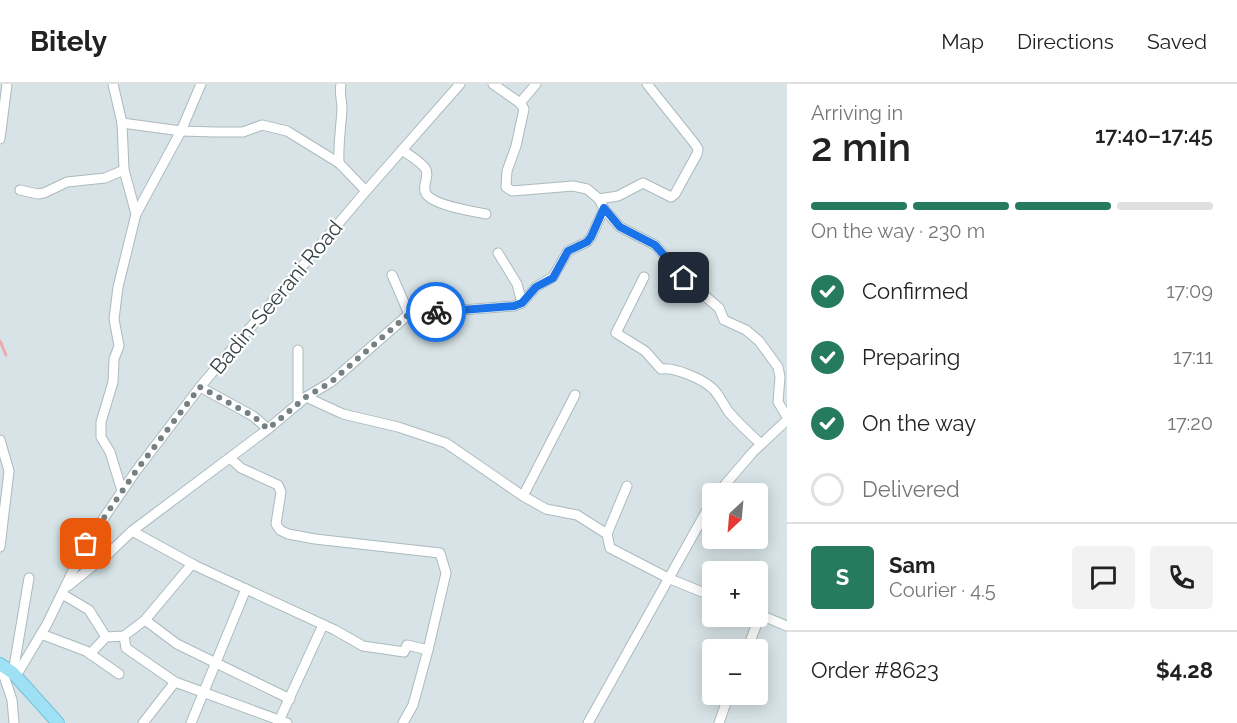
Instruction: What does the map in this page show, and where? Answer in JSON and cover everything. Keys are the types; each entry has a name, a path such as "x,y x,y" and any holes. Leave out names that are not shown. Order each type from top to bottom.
{"main road":[{"path":"0,664 14,675 58,723"}],"street":[{"path":"0,139 7,84"},
{"path":"113,84 122,123 124,170 136,214"},
{"path":"122,491 110,452 101,437 101,422 113,382 114,359 119,346 114,320 118,287 136,214 181,131 201,84"},
{"path":"339,163 341,84"},
{"name":"Badin-Seerani Road","path":"14,675 41,634 86,544 122,491 200,387 460,84"},
{"path":"493,84 520,103 524,109 516,146 507,171 506,187 512,191 573,186 587,189 620,227 655,245 684,278 718,309 724,320 746,330 759,341 778,367 780,377 778,402 787,418 727,483"},
{"path":"520,103 536,84"},
{"path":"106,637 89,610 64,590 132,531 268,429 306,397 331,382 409,314 514,306 522,303 536,287 553,278 568,251 587,242 591,237 602,204 643,183 671,196 675,194 698,149 647,84"},
{"path":"122,123 181,131 243,132 262,125 287,131 339,163 366,191"},
{"path":"402,150 425,167 427,172 424,189 427,196 435,201 486,214"},
{"path":"20,190 44,193 67,182 105,178 124,170"},
{"path":"498,253 517,284 522,303"},
{"path":"392,275 409,314"},
{"path":"644,278 616,333 645,351 661,369 675,369 706,383 715,390 727,410 742,427 761,444"},
{"path":"298,350 298,404"},
{"path":"200,387 253,416 268,429"},
{"path":"523,496 575,394"},
{"path":"306,397 343,414 398,427 446,443 523,496 546,509 577,515 607,534"},
{"path":"0,440 5,471 0,547"},
{"path":"230,458 240,468 278,485 281,492 276,524 280,530 288,534 440,552 446,573 413,705 403,723"},
{"path":"627,486 607,534 610,548 670,579 702,592"},
{"path":"588,723 702,520"},
{"path":"132,531 192,564 363,646 404,652 407,645 428,650"},
{"path":"90,654 106,637 124,636 145,620 192,564"},
{"path":"14,675 30,578"},
{"path":"191,723 246,589"},
{"path":"768,618 787,626"},
{"path":"145,620 177,644 290,699"},
{"path":"124,636 126,648 175,682 282,722 323,625"},
{"path":"41,634 90,654 119,674"},
{"path":"0,664 12,700 14,723"},
{"path":"143,723 175,682"},
{"path":"718,723 725,705"}],"shaded area":[{"path":"0,84 787,84 787,723 0,723"}],"waterway":[{"path":"0,341 6,355"}],"way so far":[{"path":"86,544 136,471 200,387 253,416 268,429 306,397 331,382 409,314 436,312"}],"route":[{"path":"436,312 514,306 522,303 536,287 553,278 568,251 587,242 604,208 620,227 655,245 684,278"}]}
